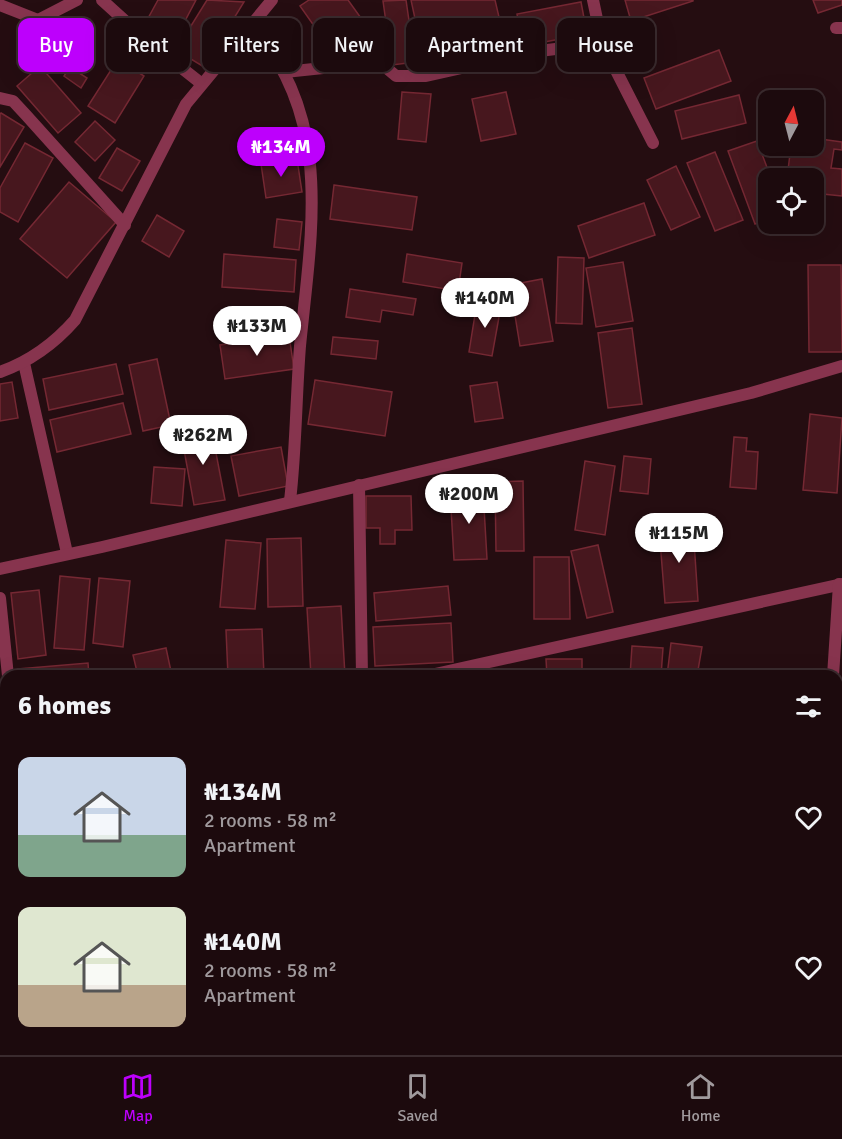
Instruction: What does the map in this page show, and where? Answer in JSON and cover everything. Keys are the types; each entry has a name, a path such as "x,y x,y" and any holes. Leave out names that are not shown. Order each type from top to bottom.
{"street":[{"path":"0,5 38,20 77,0"},
{"path":"102,0 145,39 202,84"},
{"path":"256,18 272,0"},
{"path":"593,0 597,18"},
{"path":"301,70 362,59 377,60 396,76 426,76 532,52 557,49"},
{"path":"0,372 24,363 58,339 75,320 166,140 186,104 212,72"},
{"path":"285,72 297,98 313,181 308,294 300,345 295,458 290,501"},
{"path":"617,72 653,143"},
{"path":"0,98 12,101 19,108 125,225"},
{"path":"24,363 67,553"},
{"path":"0,569 751,393 842,366"},
{"path":"359,486 362,670"},
{"path":"453,670 840,584 833,670"},
{"path":"0,598 7,670"}],"building":[{"path":"158,0 196,0 187,18 148,18"},
{"path":"207,0 244,2 234,18 202,18 202,66 190,58 190,27"},
{"path":"309,0 348,0 361,18 313,18 313,24 300,6"},
{"path":"406,0 409,18 406,18 406,63 394,65 394,18 385,18 383,1"},
{"path":"411,0 495,0 499,18 415,18"},
{"path":"625,0 693,0 640,18 630,18"},
{"path":"813,0 842,0 842,5 818,13"},
{"path":"581,2 584,18 557,18 557,40 545,42 545,18 518,18 517,14"},
{"path":"719,50 731,81 656,109 644,78"},
{"path":"33,72 45,72 81,113 58,133 17,86"},
{"path":"67,72 78,72 87,78 81,88 64,76"},
{"path":"110,72 138,72 144,76 115,123 88,106"},
{"path":"402,92 431,94 426,142 398,139"},
{"path":"506,92 516,134 481,141 472,99"},
{"path":"739,95 746,123 682,139 675,111"},
{"path":"0,114 24,127 0,167"},
{"path":"95,121 115,140 95,161 75,142"},
{"path":"824,140 842,142 842,150 834,149 831,168 842,169 842,196 824,194 824,168 788,168 790,156 824,156"},
{"path":"757,141 758,156 763,156 767,168 758,168 758,223 755,224 728,151"},
{"path":"25,143 53,158 18,222 0,212 0,188"},
{"path":"117,148 140,161 122,191 99,178"},
{"path":"715,152 743,220 715,231 687,163"},
{"path":"297,159 302,192 266,198 261,164"},
{"path":"676,166 700,217 671,230 647,180"},
{"path":"69,182 116,222 67,278 20,239"},
{"path":"334,185 417,197 412,230 330,219"},
{"path":"644,203 655,235 589,258 578,226"},
{"path":"157,215 184,231 169,257 142,241"},
{"path":"277,219 302,222 299,250 274,247"},
{"path":"224,254 296,260 294,292 222,287"},
{"path":"407,254 462,263 458,291 403,282"},
{"path":"558,257 584,258 582,324 556,323"},
{"path":"623,262 633,321 596,327 586,268"},
{"path":"808,265 841,265 842,352 809,352"},
{"path":"542,279 553,341 520,346 510,285"},
{"path":"350,289 416,299 413,315 382,310 380,322 346,317"},
{"path":"477,302 501,306 492,356 469,352"},
{"path":"632,328 642,404 608,408 598,333"},
{"path":"289,335 294,369 225,379 220,345"},
{"path":"333,337 378,341 376,359 331,354"},
{"path":"157,359 171,425 143,431 129,365"},
{"path":"116,364 123,394 49,410 43,379"},
{"path":"315,380 392,392 385,436 308,424"},
{"path":"12,382 18,418 0,421 0,384"},
{"path":"497,382 503,418 475,422 470,386"},
{"path":"123,403 131,434 57,452 50,420"},
{"path":"810,414 842,418 837,493 803,490"},
{"path":"211,427 225,500 194,505 181,433"},
{"path":"734,437 747,438 746,451 758,452 756,489 730,487"},
{"path":"281,447 288,486 239,496 231,456"},
{"path":"624,456 651,459 648,494 620,491"},
{"path":"585,461 615,466 605,535 575,530"},
{"path":"154,467 185,469 182,506 151,503"},
{"path":"523,481 524,551 496,551 495,482"},
{"path":"483,490 487,559 454,560 450,491"},
{"path":"366,496 411,496 412,530 395,530 395,544 380,544 380,528 366,528"},
{"path":"693,526 698,601 665,603 659,528"},
{"path":"301,538 303,606 268,607 267,539"},
{"path":"226,540 261,543 255,609 220,607"},
{"path":"598,545 613,612 587,618 571,551"},
{"path":"534,557 569,557 570,619 534,619"},
{"path":"60,576 90,579 84,650 54,648"},
{"path":"99,578 130,581 123,647 93,643"},
{"path":"448,586 451,615 376,621 374,593"},
{"path":"39,590 46,655 18,659 11,593"},
{"path":"341,606 345,670 311,670 307,608"},
{"path":"451,623 453,662 375,666 373,627"},
{"path":"262,629 264,670 228,670 226,630"},
{"path":"671,643 702,647 698,670 668,670"},
{"path":"632,646 663,648 661,670 630,670"},
{"path":"166,648 171,670 137,670 133,655"},
{"path":"546,659 582,659 582,670 547,670"},
{"path":"88,663 89,670 18,670"}]}
